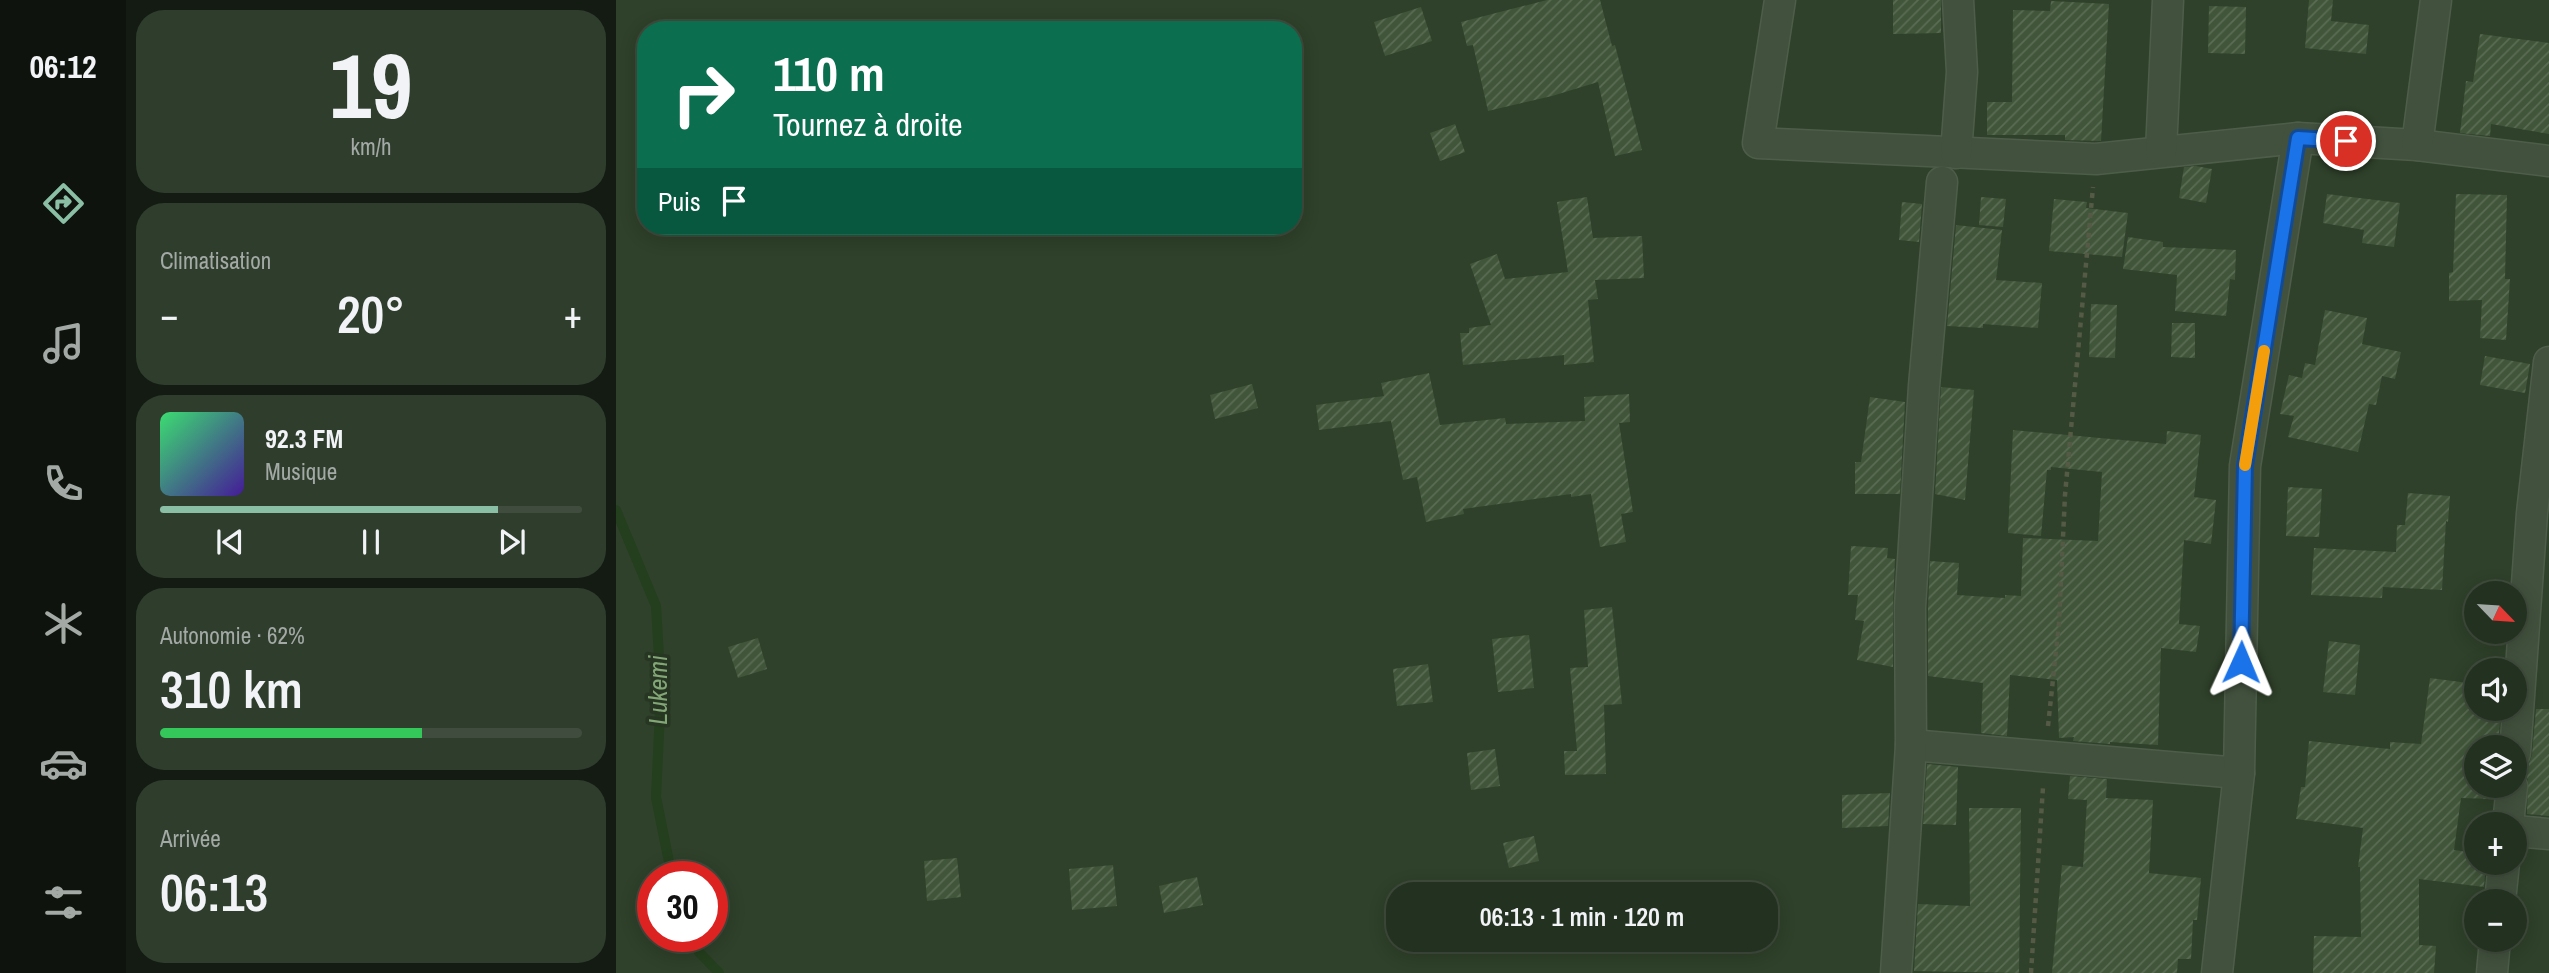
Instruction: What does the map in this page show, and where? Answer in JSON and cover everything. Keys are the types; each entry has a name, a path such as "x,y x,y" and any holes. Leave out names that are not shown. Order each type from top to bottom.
{"street":[{"path":"1780,0 1758,143 2096,159 2298,138 2417,145 2549,160"},
{"path":"1956,153 1962,72 1958,0"},
{"path":"2161,151 2168,0"},
{"path":"2417,145 2436,0"},
{"path":"2217,973 2239,773 2245,466 2298,138"},
{"path":"1896,973 1911,745 1910,607 1924,386 1942,182"},
{"path":"2518,735 2537,604 2532,513 2548,377"},
{"path":"1911,745 2239,773"},
{"path":"2527,832 2549,834"},
{"path":"2492,973 2494,952"}],"path":[{"path":"2031,973 2045,757 2059,623 2065,495 2096,159"}],"building":[{"path":"1547,0 1600,0 1612,46 1615,45 1642,150 1615,156 1598,82 1488,111 1473,45 1467,46 1461,22"},
{"path":"1893,0 1941,0 1941,33 1893,34"},
{"path":"2309,0 2333,0 2331,21 2369,25 2366,54 2305,48"},
{"path":"2051,1 2109,4 2101,141 2065,140 2065,135 1987,135 1987,102 2012,102 2013,10 2050,11"},
{"path":"2209,6 2246,7 2245,54 2208,53"},
{"path":"1421,7 1432,41 1385,56 1374,22"},
{"path":"2480,34 2549,43 2549,134 2491,124 2490,136 2460,133 2466,81 2473,82"},
{"path":"1455,124 1465,152 1440,161 1430,133"},
{"path":"2184,167 2212,169 2206,203 2179,198"},
{"path":"2327,194 2400,203 2394,247 2362,243 2364,230 2323,223"},
{"path":"2456,194 2507,195 2505,279 2510,279 2506,340 2480,338 2482,300 2449,301"},
{"path":"1587,197 1593,238 1642,236 1644,278 1595,280 1598,299 1588,300 1594,362 1564,365 1564,355 1463,365 1460,333 1469,333 1469,328 1491,325 1470,264 1497,254 1505,279 1568,272 1557,202"},
{"path":"1981,197 2006,199 2003,227 1979,225"},
{"path":"2054,199 2087,202 2086,208 2128,213 2122,257 2049,251"},
{"path":"1902,202 1922,204 1919,242 1899,240"},
{"path":"1956,225 2002,230 1996,280 2042,283 2038,328 1983,324 1983,328 1947,326"},
{"path":"2128,237 2163,242 2163,247 2236,250 2235,280 2230,279 2226,316 2175,311 2177,275 2123,269"},
{"path":"2091,304 2117,305 2115,358 2089,357"},
{"path":"2325,310 2367,318 2362,344 2401,352 2395,379 2382,376 2376,405 2369,404 2358,452 2288,437 2294,416 2280,414 2289,375 2302,378 2305,363 2315,365"},
{"path":"2172,323 2195,323 2195,358 2171,357"},
{"path":"2485,356 2530,364 2525,393 2480,385"},
{"path":"1429,373 1440,425 1505,418 1506,424 1585,421 1584,397 1629,394 1630,422 1619,423 1633,512 1621,514 1626,542 1600,547 1591,494 1571,497 1571,494 1463,509 1464,514 1426,522 1417,477 1403,480 1391,421 1319,430 1316,405 1384,396 1381,383"},
{"path":"1252,384 1258,408 1215,419 1210,395"},
{"path":"1941,387 1974,390 1965,500 1935,494"},
{"path":"1870,397 1905,402 1900,494 1855,494 1855,462 1861,462"},
{"path":"2013,430 2166,444 2167,431 2201,435 2194,497 2216,500 2211,544 2184,540 2179,624 2200,626 2196,652 2161,648 2158,745 2110,744 2073,741 2074,737 2059,738 2057,680 2010,675 2007,736 1981,733 1983,683 1928,676 1930,561 1959,563 1957,595 2005,598 2005,595 2021,596 2023,538 2098,541 2102,472 2051,467 2051,470 2047,470 2041,536 2008,533"},
{"path":"2288,487 2322,489 2319,537 2286,536"},
{"path":"2408,493 2450,496 2442,590 2383,587 2382,598 2311,595 2314,548 2396,552 2397,525 2405,525"},
{"path":"1851,546 1888,548 1887,558 1895,559 1893,667 1857,660 1864,621 1855,620 1858,595 1848,595"},
{"path":"1612,607 1622,704 1604,705 1606,774 1565,775 1564,751 1577,751 1570,668 1588,667 1584,610"},
{"path":"1529,635 1534,688 1498,692 1492,639"},
{"path":"758,638 767,669 738,678 728,647"},
{"path":"2329,641 2360,645 2355,695 2323,692"},
{"path":"1428,664 1433,702 1397,706 1393,669"},
{"path":"2430,678 2464,682 2464,721 2500,721 2499,735 2464,735 2464,798 2493,799 2461,798 2454,850 2464,851 2464,875 2485,875 2484,887 2419,879 2419,945 2436,946 2434,973 2313,973 2314,936 2361,937 2358,867 2363,828 2296,819 2301,787 2305,787 2309,741 2390,749 2390,742 2421,744"},
{"path":"2536,709 2549,709 2549,816 2527,814 2527,764 2532,755"},
{"path":"1495,749 1500,786 1471,790 1467,753"},
{"path":"1927,764 1958,767 1956,825 1923,824"},
{"path":"2070,776 2107,779 2106,798 2153,800 2149,873 2201,878 2197,920 2193,920 2191,959 2178,959 2177,973 2052,973 2062,865 2083,867 2087,800 2068,799"},
{"path":"1890,793 1888,826 1842,828 1842,795"},
{"path":"1969,808 2021,808 2019,973 1914,971 1918,904 1970,906"},
{"path":"1534,836 1539,861 1509,868 1503,843"},
{"path":"957,858 961,897 927,901 924,861"},
{"path":"1113,865 1117,906 1072,910 1069,869"},
{"path":"1197,877 1203,905 1164,913 1159,886"}],"waterway":[{"name":"Lukemi","path":"616,510 656,606 661,691 656,797 669,861"},
{"name":"Lukemi","path":"699,952 719,973"}],"slow traffic":[{"path":"2245,465 2264,351"}],"route":[{"path":"2241,662 2245,466 2298,138 2346,141"}]}
